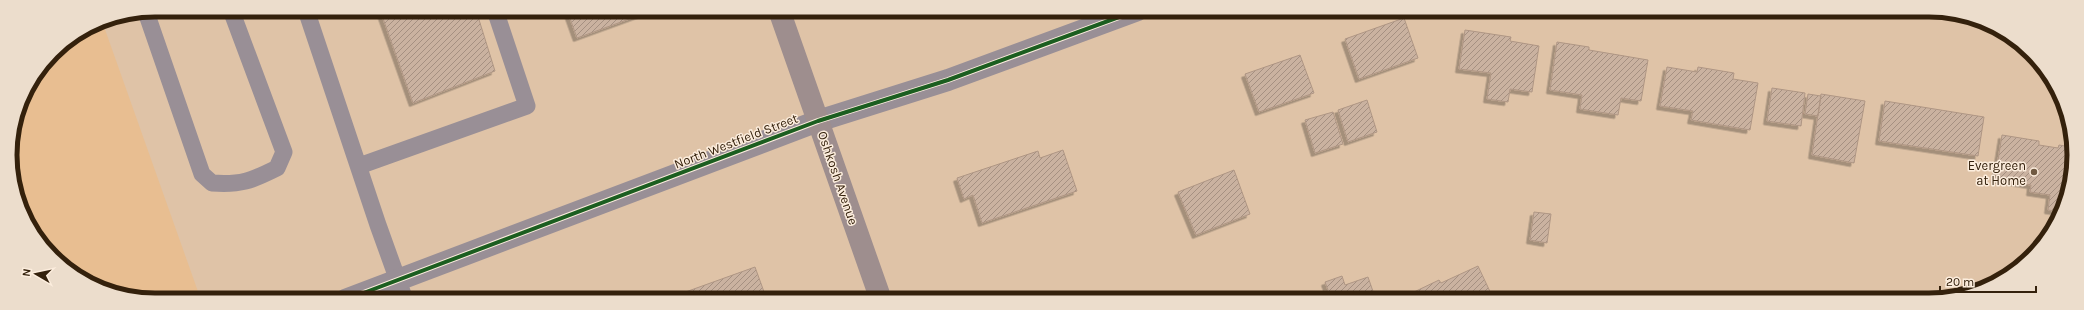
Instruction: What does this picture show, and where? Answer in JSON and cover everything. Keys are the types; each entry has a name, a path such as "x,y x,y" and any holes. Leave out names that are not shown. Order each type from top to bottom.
{"main road":[{"name":"Oshkosh Avenue","path":"781,17 879,293"}],"street":[{"name":"North Westfield Street","path":"385,293 402,290 818,121 948,80 1119,17"}],"lane":[{"path":"148,17 202,174 212,183 230,184 250,182 277,168 284,152 234,17"},
{"path":"308,17 402,290"},
{"path":"359,166 527,106 497,17"}],"shaded area":[{"path":"104,27 199,293 146,293 111,286 94,279 78,270 51,246 35,224 24,199 18,173 17,146 22,119 31,94 40,78 64,51 78,40"}],"building":[{"path":"382,17 478,17 495,71 413,103"},
{"path":"570,17 635,17 577,38"},
{"path":"1404,18 1418,58 1359,79 1345,39"},
{"path":"1465,30 1511,37 1510,41 1539,46 1532,92 1510,89 1508,102 1487,99 1491,73 1459,69"},
{"path":"1557,42 1589,47 1589,50 1648,60 1641,101 1621,98 1618,115 1580,109 1582,95 1550,90"},
{"path":"1300,55 1314,93 1259,112 1245,74"},
{"path":"1667,67 1697,72 1698,67 1734,73 1733,79 1758,83 1750,130 1691,120 1693,111 1660,106"},
{"path":"1772,88 1805,93 1801,126 1767,121"},
{"path":"1808,94 1821,96 1818,116 1805,114"},
{"path":"1821,94 1865,101 1854,163 1812,155"},
{"path":"1367,100 1377,132 1348,142 1338,110"},
{"path":"1885,101 1984,117 1978,156 1879,141"},
{"path":"1333,112 1343,144 1315,153 1305,120"},
{"name":"Evergreen at Home","path":"2002,135 2039,141 2039,145 2058,148 2059,145 2067,146 2066,173 2060,199 2055,211 2048,210 2050,195 2030,192 2031,185 1995,179"},
{"path":"1063,150 1077,191 982,223 973,195 964,199 957,178 1038,151 1040,158"},
{"path":"1234,170 1250,214 1196,235 1178,192"},
{"path":"1534,212 1551,214 1547,243 1530,240"},
{"path":"1478,266 1491,293 1414,292 1439,280 1441,283"},
{"path":"755,267 764,293 683,293"},
{"path":"1342,276 1345,285 1368,277 1374,293 1320,293 1328,290 1325,282"}],"cycle path":[{"path":"363,293 818,121 948,80 1119,17"}],"place":[{"name":"Evergreen at Home","path":"2034,172"}]}
